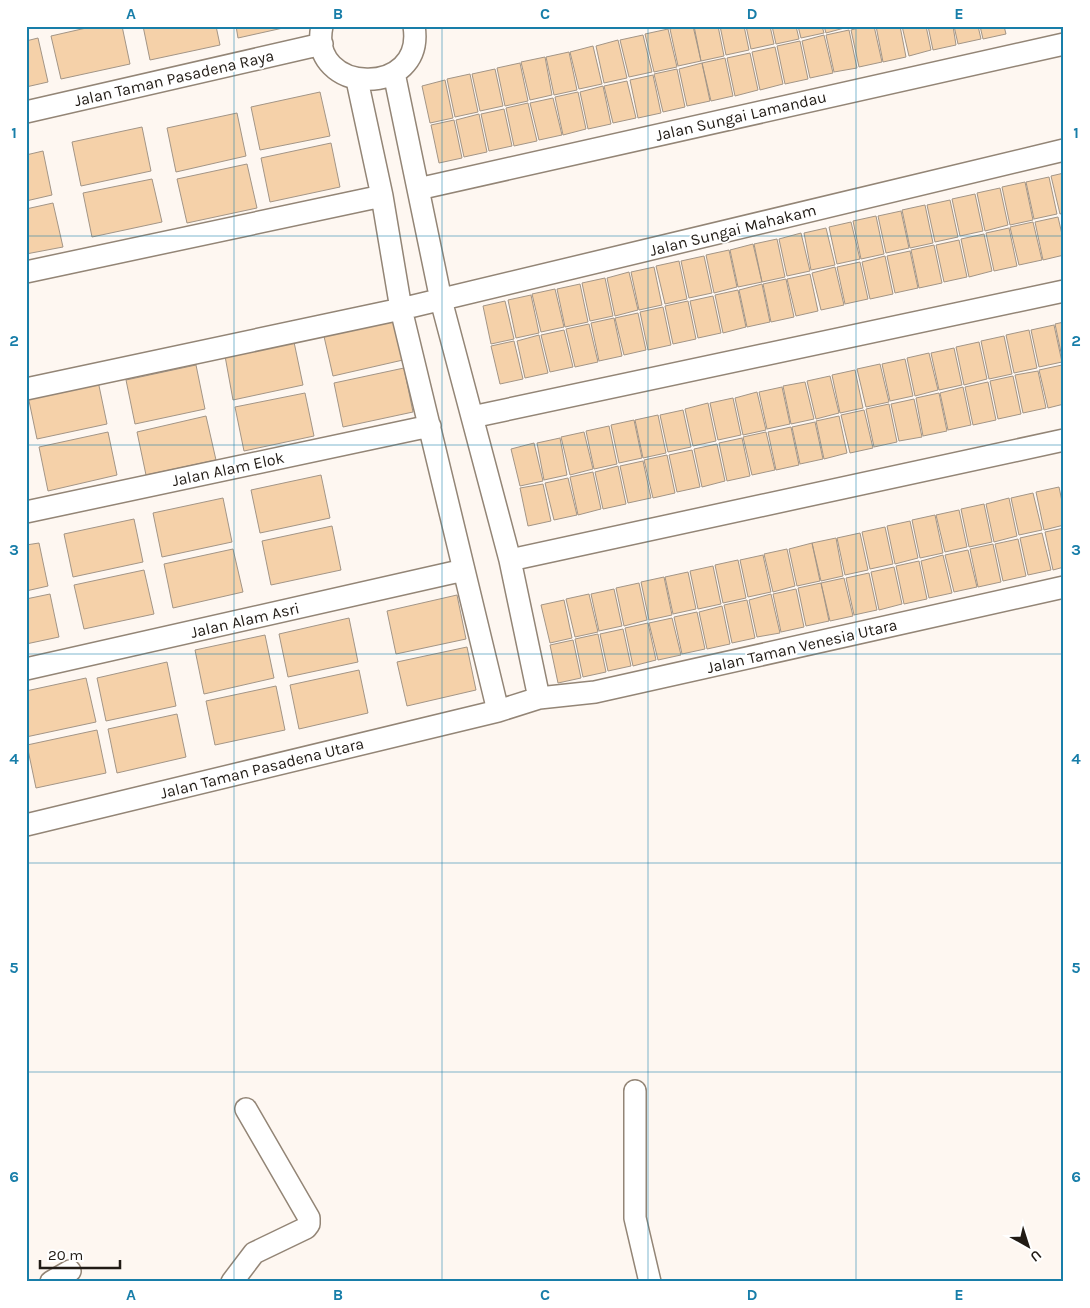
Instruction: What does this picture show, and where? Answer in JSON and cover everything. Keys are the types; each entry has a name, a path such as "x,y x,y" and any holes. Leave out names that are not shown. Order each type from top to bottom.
{"street":[{"path":"322,35 327,56 335,67 357,80 376,80 394,73 404,65 410,54 419,27"},
{"name":"Jalan Taman Pasadena Raya","path":"26,112 322,35"},
{"name":"Jalan Sungai Lamandau","path":"418,189 1064,44"},
{"path":"394,73 442,300 510,560 539,698"},
{"path":"357,80 382,196 402,309 498,711"},
{"name":"Jalan Sungai Mahakam","path":"26,389 442,300 1064,150"},
{"path":"26,272 382,196"},
{"path":"472,416 1064,290"},
{"name":"Jalan Alam Elok","path":"26,512 430,426"},
{"path":"510,560 1064,440"},
{"name":"Jalan Alam Asri","path":"26,670 464,570"},
{"name":"Jalan Taman Venesia Utara","path":"498,711 539,698 595,692 1064,587"},
{"name":"Jalan Taman Pasadena Utara","path":"26,825 498,711"},
{"path":"635,1091 635,1218 650,1282"},
{"path":"232,1282 254,1253 306,1228 309,1224 309,1218 246,1109"},
{"path":"51,1282 70,1271"}],"building":[{"path":"95,26 122,26 130,64 61,79 51,36"},
{"path":"143,26 216,26 220,45 150,60"},
{"path":"236,26 292,26 238,38"},
{"path":"681,26 693,26 701,61 678,66 670,29"},
{"path":"694,26 718,26 724,56 701,61"},
{"path":"720,26 744,26 749,50 726,55"},
{"path":"746,26 770,26 774,44 751,49"},
{"path":"772,26 796,26 799,39 776,44"},
{"path":"798,26 822,26 824,33 801,38"},
{"path":"824,26 848,26 848,27 826,33"},
{"path":"865,26 874,26 882,62 859,67 851,30"},
{"path":"876,26 900,26 906,57 883,62"},
{"path":"902,26 926,26 931,50 909,56"},
{"path":"928,26 953,26 956,45 933,50"},
{"path":"954,26 978,26 981,39 958,44"},
{"path":"980,26 1004,26 1006,34 983,39"},
{"path":"668,29 677,67 654,72 645,34"},
{"path":"849,30 857,68 834,72 826,35"},
{"path":"643,35 652,72 629,77 620,40"},
{"path":"824,35 833,73 810,78 802,41"},
{"path":"38,38 48,82 26,87 26,41"},
{"path":"618,40 627,78 604,83 596,46"},
{"path":"800,41 808,79 785,84 777,46"},
{"path":"593,46 602,84 579,89 570,52"},
{"path":"775,47 783,84 760,90 752,52"},
{"path":"569,52 577,90 554,95 546,57"},
{"path":"750,53 758,90 735,96 727,58"},
{"path":"545,57 552,95 530,100 521,62"},
{"path":"725,58 733,96 711,101 702,63"},
{"path":"520,63 528,101 505,106 497,68"},
{"path":"702,63 710,101 687,106 679,69"},
{"path":"495,69 503,106 480,111 472,74"},
{"path":"677,69 685,107 663,112 654,74"},
{"path":"470,74 478,112 455,117 447,79"},
{"path":"653,75 661,113 638,118 630,80"},
{"path":"445,80 453,118 430,123 422,86"},
{"path":"627,81 636,118 613,123 604,86"},
{"path":"603,86 611,124 588,129 580,92"},
{"path":"320,92 330,136 260,150 251,107"},
{"path":"578,92 586,129 563,135 555,97"},
{"path":"553,98 562,135 539,140 530,103"},
{"path":"528,103 537,141 514,146 506,108"},
{"path":"504,109 512,146 489,151 481,114"},
{"path":"237,113 246,156 176,172 167,128"},
{"path":"479,114 487,152 464,157 456,120"},
{"path":"454,120 462,158 439,163 431,125"},
{"path":"142,127 151,171 81,186 72,142"},
{"path":"331,143 340,187 270,202 261,158"},
{"path":"43,151 52,195 26,201 26,155"},
{"path":"247,164 257,208 187,223 177,179"},
{"path":"1064,173 1064,213 1060,214 1051,176"},
{"path":"1049,177 1057,214 1034,219 1026,182"},
{"path":"152,179 162,222 92,237 83,193"},
{"path":"1025,182 1033,220 1010,225 1002,187"},
{"path":"1000,188 1008,225 985,231 977,193"},
{"path":"975,194 983,231 960,236 952,199"},
{"path":"950,200 958,237 935,242 927,205"},
{"path":"53,203 63,247 26,254 26,209"},
{"path":"925,205 933,243 910,248 902,210"},
{"path":"901,211 909,248 886,253 878,216"},
{"path":"876,216 884,254 861,259 853,221"},
{"path":"1058,217 1064,243 1064,255 1043,260 1035,222"},
{"path":"851,222 860,259 837,264 829,227"},
{"path":"1033,222 1042,260 1019,265 1010,227"},
{"path":"826,228 835,265 811,270 804,233"},
{"path":"1009,228 1017,266 994,271 986,233"},
{"path":"801,233 810,271 787,276 779,239"},
{"path":"984,234 992,271 969,277 961,239"},
{"path":"777,239 785,277 762,282 754,244"},
{"path":"959,240 967,277 944,282 936,245"},
{"path":"753,244 762,282 738,287 730,250"},
{"path":"934,245 942,283 919,288 911,250"},
{"path":"729,250 737,287 714,293 706,255"},
{"path":"910,251 918,288 895,293 887,256"},
{"path":"704,256 712,293 689,298 681,261"},
{"path":"885,256 893,294 870,299 862,262"},
{"path":"679,261 687,299 665,304 656,266"},
{"path":"860,262 868,299 845,304 837,267"},
{"path":"654,267 662,305 639,310 631,272"},
{"path":"835,267 844,305 821,310 812,273"},
{"path":"629,272 638,310 615,316 607,278"},
{"path":"810,274 818,311 796,316 787,279"},
{"path":"605,278 613,316 590,321 582,283"},
{"path":"786,279 794,317 771,322 763,284"},
{"path":"580,284 588,322 565,327 557,289"},
{"path":"762,284 770,322 747,327 739,290"},
{"path":"555,289 564,327 541,332 532,294"},
{"path":"738,290 746,327 723,333 715,295"},
{"path":"531,295 539,333 516,338 508,300"},
{"path":"713,296 721,333 698,338 690,301"},
{"path":"505,301 514,339 491,344 483,306"},
{"path":"688,301 696,339 673,344 665,306"},
{"path":"663,307 671,345 648,350 640,312"},
{"path":"638,313 646,350 624,355 615,318"},
{"path":"393,317 403,360 333,376 323,332"},
{"path":"614,318 622,356 599,361 591,323"},
{"path":"1064,322 1064,362 1063,362 1055,324"},
{"path":"589,324 598,362 575,367 566,329"},
{"path":"1054,325 1062,362 1039,367 1031,330"},
{"path":"564,330 573,367 550,372 541,335"},
{"path":"1029,330 1037,368 1014,373 1006,335"},
{"path":"539,335 548,373 525,378 517,341"},
{"path":"1004,336 1012,374 989,379 981,341"},
{"path":"514,341 523,379 500,384 491,346"},
{"path":"294,342 303,385 233,400 225,356"},
{"path":"979,342 987,379 964,385 956,347"},
{"path":"954,348 962,385 939,390 931,353"},
{"path":"929,353 938,390 915,396 907,358"},
{"path":"905,359 913,396 890,401 882,364"},
{"path":"880,364 889,402 866,407 857,369"},
{"path":"196,365 205,409 135,424 126,380"},
{"path":"1062,365 1064,404 1048,408 1039,370"},
{"path":"404,368 413,412 343,427 334,383"},
{"path":"855,370 863,408 840,413 832,375"},
{"path":"1038,371 1046,408 1023,413 1015,375"},
{"path":"830,376 839,413 816,419 807,381"},
{"path":"1013,376 1021,414 998,419 990,381"},
{"path":"98,381 107,424 37,439 28,396"},
{"path":"805,382 814,419 791,424 783,386"},
{"path":"988,382 996,420 973,425 965,387"},
{"path":"782,387 790,424 767,429 759,392"},
{"path":"963,387 971,425 948,430 940,393"},
{"path":"757,392 766,430 743,435 735,398"},
{"path":"305,393 314,436 244,451 235,407"},
{"path":"939,393 947,431 923,436 916,398"},
{"path":"733,398 741,435 718,440 710,403"},
{"path":"914,399 922,437 899,441 891,404"},
{"path":"708,403 716,441 693,446 685,409"},
{"path":"889,404 897,442 874,447 866,409"},
{"path":"683,410 691,447 668,452 660,415"},
{"path":"864,410 873,448 850,453 841,415"},
{"path":"658,415 666,453 643,458 635,420"},
{"path":"206,416 216,460 146,475 137,432"},
{"path":"839,416 847,453 824,459 816,421"},
{"path":"634,420 642,458 619,463 611,425"},
{"path":"815,422 823,459 800,464 792,427"},
{"path":"609,426 617,464 594,469 586,431"},
{"path":"791,427 799,465 776,470 768,432"},
{"path":"108,432 117,475 48,491 39,447"},
{"path":"584,432 593,469 570,475 561,437"},
{"path":"766,432 775,470 752,475 743,437"},
{"path":"560,438 567,475 544,480 537,443"},
{"path":"742,438 750,476 727,481 719,443"},
{"path":"534,443 543,481 520,486 511,449"},
{"path":"717,444 725,481 702,487 694,449"},
{"path":"692,450 700,487 677,492 669,455"},
{"path":"667,455 675,493 653,498 644,460"},
{"path":"643,461 651,498 628,503 620,466"},
{"path":"618,466 626,504 603,509 595,472"},
{"path":"593,472 601,509 578,515 570,477"},
{"path":"321,475 330,518 260,533 251,490"},
{"path":"568,478 577,515 554,520 545,483"},
{"path":"543,484 551,521 528,526 520,488"},
{"path":"1059,487 1064,511 1064,525 1044,530 1036,492"},
{"path":"1033,493 1042,530 1019,535 1011,498"},
{"path":"223,498 232,542 162,557 153,513"},
{"path":"1009,498 1017,536 994,542 986,504"},
{"path":"984,504 992,542 969,547 961,509"},
{"path":"959,510 967,547 945,552 936,515"},
{"path":"935,515 943,553 920,558 912,520"},
{"path":"134,519 143,562 73,577 64,534"},
{"path":"910,521 918,558 895,564 887,526"},
{"path":"332,526 341,570 271,585 262,541"},
{"path":"885,527 893,564 870,569 862,532"},
{"path":"1064,528 1064,567 1053,570 1045,532"},
{"path":"860,533 868,570 845,575 837,538"},
{"path":"1042,533 1051,570 1028,575 1020,538"},
{"path":"836,538 843,576 821,581 812,543"},
{"path":"1018,539 1026,576 1003,581 995,544"},
{"path":"39,543 48,586 26,591 26,545"},
{"path":"812,543 820,581 797,586 789,549"},
{"path":"993,544 1001,582 978,587 970,549"},
{"path":"233,549 243,592 173,608 164,564"},
{"path":"787,549 795,586 773,592 764,554"},
{"path":"968,550 977,587 954,592 945,555"},
{"path":"763,555 771,592 748,597 740,560"},
{"path":"943,555 952,593 929,598 921,561"},
{"path":"738,560 746,598 723,603 715,565"},
{"path":"919,561 927,599 904,604 896,566"},
{"path":"713,566 721,604 698,609 690,571"},
{"path":"894,567 902,604 879,610 871,572"},
{"path":"144,570 154,614 84,629 74,585"},
{"path":"688,572 696,609 673,614 665,577"},
{"path":"869,573 877,610 854,615 846,578"},
{"path":"664,577 672,615 649,620 641,582"},
{"path":"844,578 853,616 830,621 821,583"},
{"path":"639,583 647,620 624,626 616,588"},
{"path":"821,583 829,621 806,626 798,588"},
{"path":"614,589 622,626 599,631 591,594"},
{"path":"796,589 804,627 781,632 773,594"},
{"path":"50,594 59,637 26,644 26,599"},
{"path":"589,594 598,632 575,637 566,599"},
{"path":"771,594 780,633 757,637 749,600"},
{"path":"457,595 466,639 396,654 387,611"},
{"path":"564,600 572,638 550,643 541,605"},
{"path":"747,600 755,638 732,643 724,605"},
{"path":"722,606 730,644 707,649 699,612"},
{"path":"697,612 705,649 682,654 674,617"},
{"path":"349,618 358,662 288,677 279,634"},
{"path":"672,618 681,655 658,660 649,623"},
{"path":"648,623 656,660 633,666 625,628"},
{"path":"623,629 631,666 608,671 600,634"},
{"path":"598,634 606,672 583,677 575,639"},
{"path":"265,635 274,678 204,694 195,650"},
{"path":"573,640 581,678 558,683 550,645"},
{"path":"467,647 476,690 407,706 397,662"},
{"path":"167,662 176,706 106,721 97,678"},
{"path":"359,670 368,713 299,729 290,685"},
{"path":"86,678 96,722 26,737 26,691"},
{"path":"276,686 285,730 215,745 206,701"},
{"path":"177,714 186,757 117,773 108,729"},
{"path":"97,730 106,773 36,788 27,745"}]}
